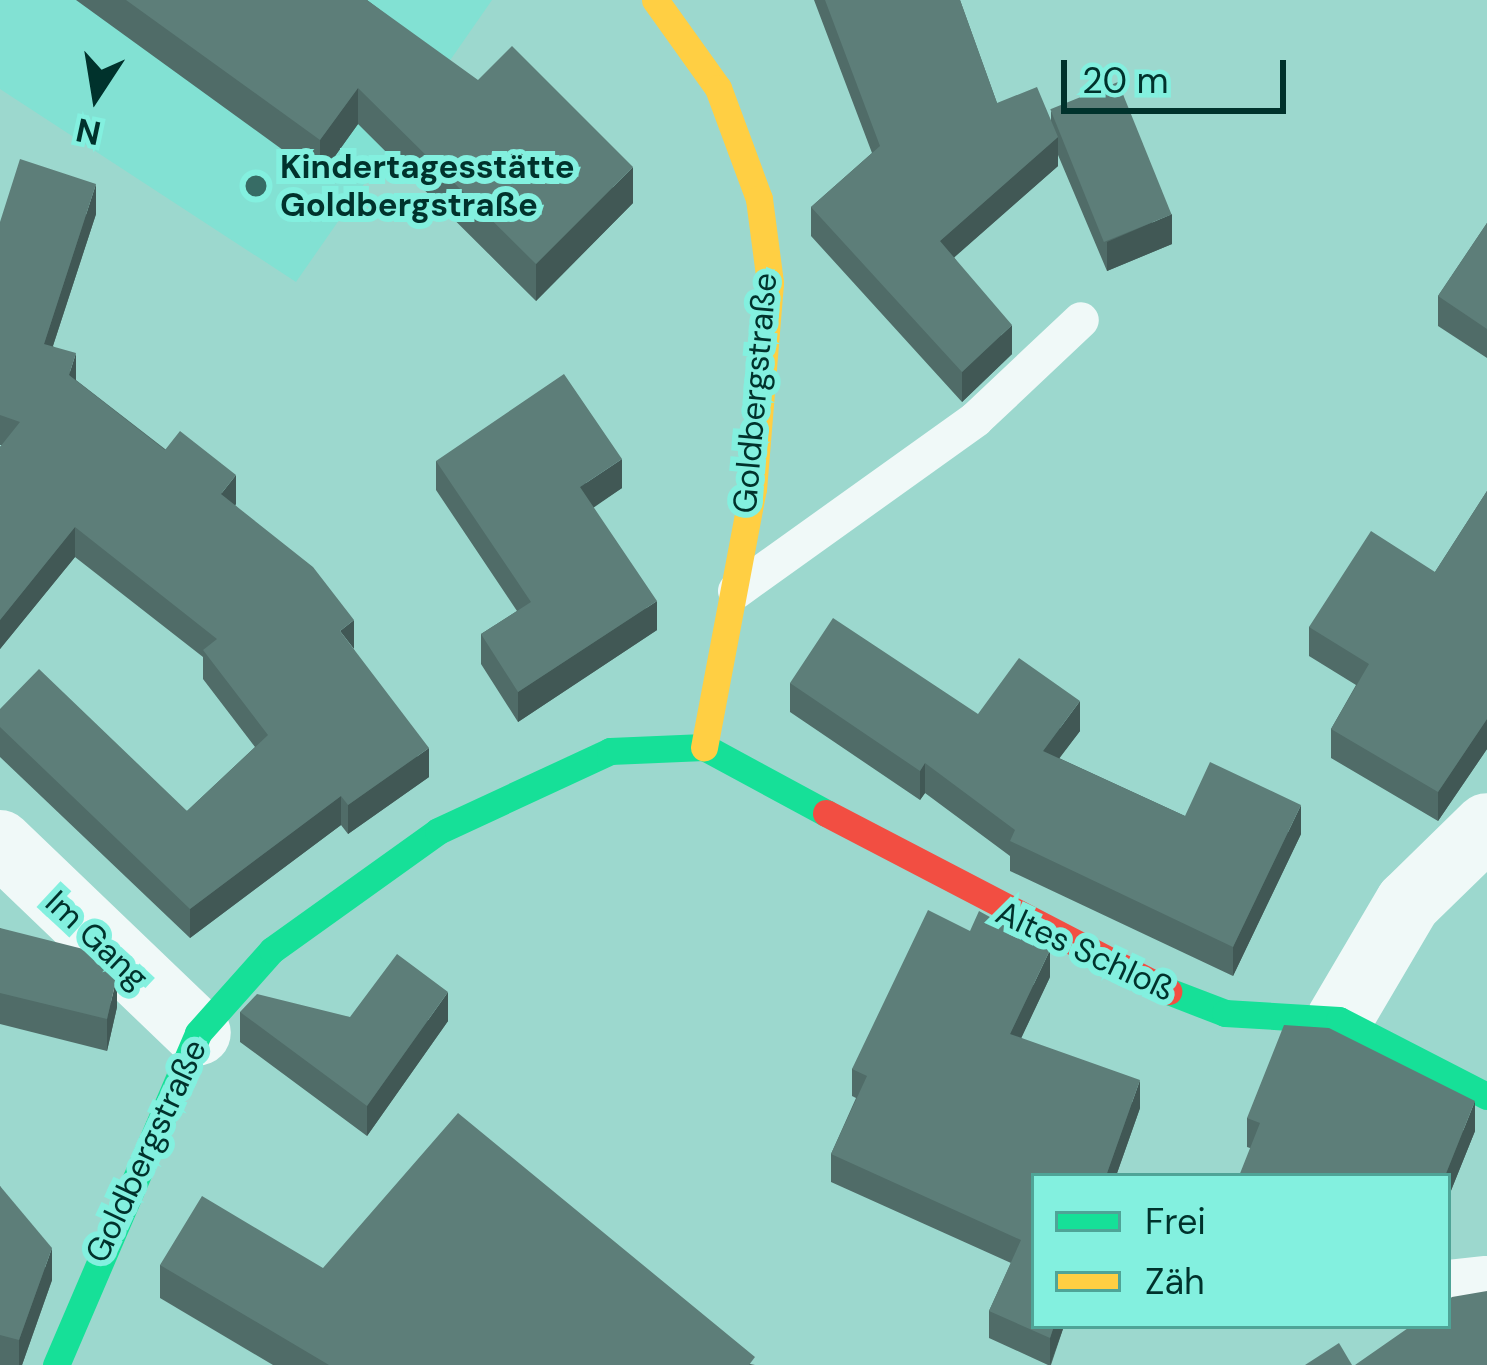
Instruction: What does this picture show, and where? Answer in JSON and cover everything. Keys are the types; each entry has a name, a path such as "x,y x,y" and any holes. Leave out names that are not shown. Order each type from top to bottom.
{"street":[{"name":"Goldbergstraße","path":"56,1365 198,1033 272,950 438,831 610,751 704,747 729,597 754,488 770,283 759,199 718,88 655,0"},
{"name":"Altes Schloß","path":"704,747 1122,974 1225,1013 1339,1020 1487,1096"},
{"path":"1339,1020 1408,903 1487,826"},
{"name":"Im Gang","path":"0,843 198,1033"},
{"path":"1451,1293 1487,1289"}],"lane":[{"name":"Goldbergstraße","path":"729,597 976,419 1081,320"}],"shaded area":[{"name":"Kindertagesstätte Goldbergstraße","path":"0,0 492,0 296,282 0,89"}],"building":[{"path":"126,0 367,0 478,80 512,46 633,167 536,264 358,88 320,140"},
{"path":"825,0 960,0 997,103 1037,87 1058,137 940,241 1012,325 962,372 811,207 880,146"},
{"path":"1118,82 1172,215 1104,242 1050,109"},
{"path":"20,159 96,184 44,344 76,353 69,375 165,450 180,431 236,475 221,494 313,567 354,620 340,631 429,748 348,805 341,796 190,909 0,727 0,709 39,669 187,811 268,735 203,650 217,639 75,527 0,620 0,447 20,422 0,415 0,222"},
{"path":"1487,223 1487,329 1438,296"},
{"path":"564,374 622,459 580,487 657,601 518,692 481,634 531,602 436,461"},
{"path":"1487,491 1487,719 1438,792 1331,729 1369,664 1309,627 1371,531 1435,572"},
{"path":"833,618 978,714 1019,658 1080,701 1043,751 1185,816 1210,762 1301,805 1233,947 1010,841 1015,830 925,763 920,771 790,683"},
{"path":"928,910 970,931 979,911 1050,950 1010,1034 1140,1080 1107,1173 1031,1173 1031,1329 1053,1329 1050,1338 989,1311 1021,1240 831,1154 867,1076 852,1069"},
{"path":"0,928 91,951 117,976 107,1019 0,993"},
{"path":"397,954 448,992 367,1106 240,1012 257,994 350,1017"},
{"path":"1284,1025 1329,1028 1475,1101 1446,1173 1240,1173 1260,1123 1247,1118"},
{"path":"458,1113 755,1357 749,1365 329,1365 160,1265 202,1196 323,1268"},
{"path":"0,1186 52,1248 19,1340 0,1335"},
{"path":"1487,1291 1487,1365 1355,1365 1407,1329 1451,1329 1452,1297"},
{"path":"1339,1343 1352,1365 1305,1365"}],"traffic: fast":[{"path":"56,1365 198,1033 272,950 438,831 610,751 704,747 826,813"},
{"path":"1168,991 1225,1013 1339,1020 1487,1096"}],"traffic: slow":[{"path":"655,0 718,88 759,199 770,283 753,488 704,747"}],"traffic: jam":[{"path":"826,813 1168,991"}],"place":[{"name":"Kindertagesstätte Goldbergstraße","path":"256,186"}]}
